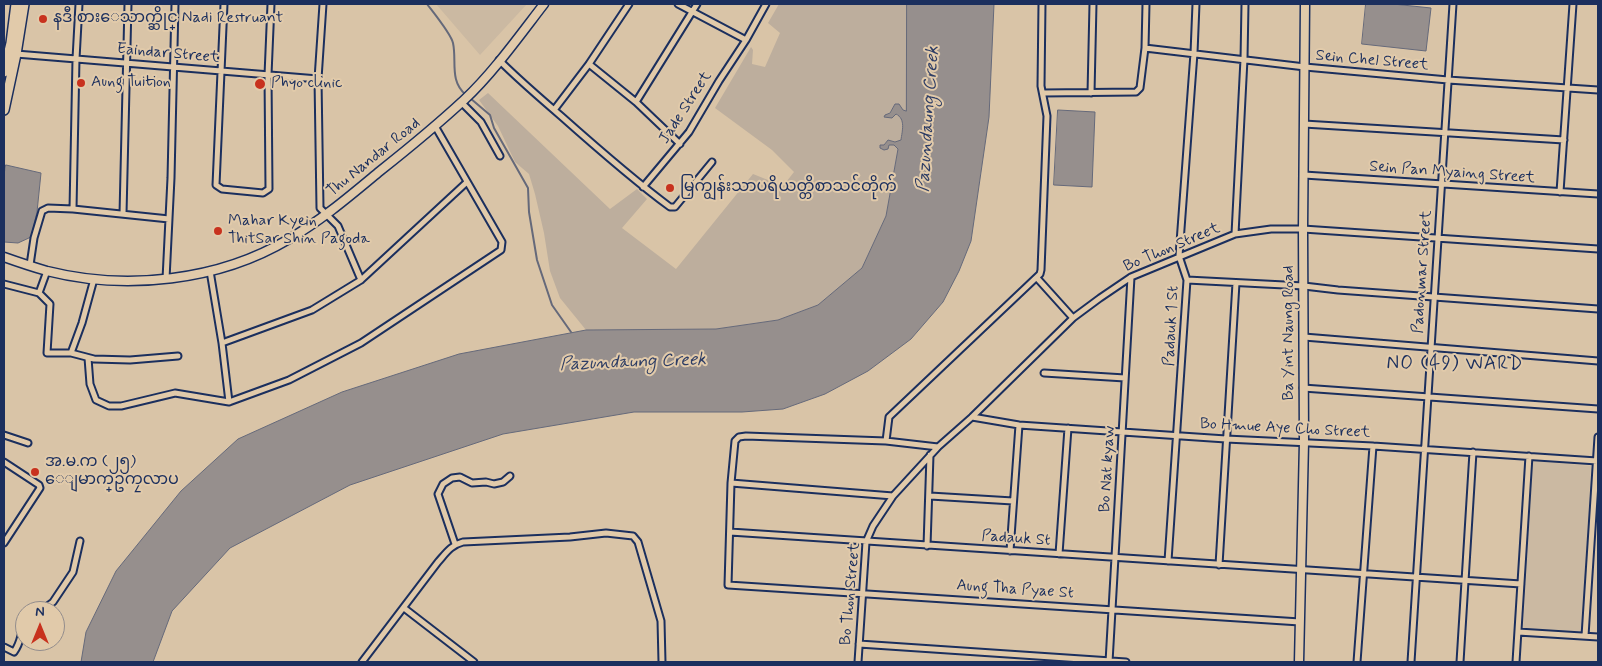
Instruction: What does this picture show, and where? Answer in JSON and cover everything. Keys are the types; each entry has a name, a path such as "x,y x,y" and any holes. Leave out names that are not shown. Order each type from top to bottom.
{"main road":[{"path":"4,72 7,42 16,4"},
{"path":"4,110 24,4"},
{"name":"Thu Nandar Road","path":"4,258 47,271 94,279 138,281 186,277 254,256 288,240 327,214 435,126 472,91 544,4"},
{"name":"Ba Yint Naung Road","path":"1299,662 1304,442 1305,4"}],"street":[{"path":"73,209 79,4"},
{"path":"123,214 128,4"},
{"path":"166,279 171,178 175,4"},
{"path":"224,4 216,185 222,190 267,192 269,189 268,75 271,4"},
{"path":"322,4 318,80 320,208 338,226 361,280"},
{"path":"554,110 589,64 629,4"},
{"path":"678,4 746,40"},
{"path":"636,102 697,4"},
{"name":"Jade Street","path":"642,187 689,132 766,4"},
{"path":"886,441 889,417 1037,278 1041,270 1047,116 1040,86 1042,4"},
{"path":"1091,93 1093,4"},
{"path":"1043,93 1136,92 1139,90 1145,48 1146,4"},
{"name":"Padauk 1 St","path":"1168,561 1187,280 1179,256 1196,4"},
{"path":"1235,234 1246,4"},
{"name":"Padonmar Street","path":"1411,662 1453,4"},
{"path":"1560,192 1573,4"},
{"name":"Sein Chel Street","path":"1145,48 1305,67 1448,80 1598,90"},
{"name":"Eaindar Street","path":"16,54 318,80"},
{"path":"499,60 642,187 670,207 674,207 712,162"},
{"path":"589,64 636,102 680,144"},
{"path":"462,101 481,122 500,156"},
{"path":"1304,124 1564,140"},
{"path":"88,358 90,384 96,400 109,406 121,406 175,393 229,402 289,380 361,343 501,250 502,242 435,126"},
{"name":"Sein Pan Myaing Street","path":"1304,176 1598,194"},
{"path":"222,344 312,310 361,280 467,182"},
{"path":"30,265 34,238 42,211 48,208 168,219"},
{"name":"Bo Thon Street","path":"858,662 866,542 873,526 893,496 938,447 972,417 1073,318 1131,277 1235,234 1271,229 1303,229 1598,249"},
{"path":"39,293 47,271"},
{"path":"210,271 229,402"},
{"name":"Bo Nat kyaw","path":"1109,662 1131,277"},
{"path":"1037,278 1073,318"},
{"path":"71,353 94,279"},
{"path":"1187,280 1304,286 1598,309"},
{"path":"1219,565 1236,283"},
{"path":"4,284 39,293 50,304 47,353 71,353 94,359 130,360 178,356"},
{"path":"1304,337 1598,361"},
{"path":"1044,373 1125,378"},
{"path":"1304,388 1598,409"},
{"name":"Bo Hmue Aye Cho Street","path":"972,417 1018,425 1597,461"},
{"path":"1010,551 1018,425"},
{"path":"1058,554 1068,428"},
{"path":"4,435 28,443"},
{"path":"730,532 731,483 735,441 739,437 886,441 938,447"},
{"path":"1586,636 1596,513 1598,437"},
{"path":"1357,662 1373,446"},
{"path":"1460,662 1473,452"},
{"path":"927,546 930,455"},
{"path":"1516,662 1529,456"},
{"path":"4,462 39,485 40,488 4,543"},
{"path":"455,544 438,494 444,484 449,479 456,477 472,482 499,484 510,476"},
{"path":"731,483 893,496"},
{"path":"930,496 1013,501"},
{"name":"Padauk St","path":"730,532 1521,584"},
{"name":"Aung Tha Pyae St","path":"730,532 728,585 862,592 1300,622"},
{"path":"362,662 449,549 455,544 606,533 633,536 638,542 661,621 662,662"},
{"path":"54,601 73,572 80,541"},
{"path":"404,608 474,662"},
{"path":"1518,632 1598,637"},
{"path":"859,644 1126,662"},
{"path":"4,646 14,652 15,650"}],"shaded area":[{"path":"436,4 527,4 480,55"},
{"path":"779,4 907,4 906,111 895,104 887,114 894,114 901,118 903,125 901,141 888,140 884,145 894,145 898,149 886,216 862,268 818,305 778,320 716,329 586,330 560,298 550,271 544,233 529,174 515,162 498,126 479,100 488,93 610,209 637,189 647,199 622,228 676,269 753,174 783,186 794,172 772,150 715,108 751,47 753,50 752,64 765,67 780,33 768,23"},
{"path":"1533,461 1591,466 1582,633 1523,628"}],"water":[{"name":"Pazundaung Creek","path":"907,4 994,4 989,117 971,241 959,271 943,302 911,339 868,371 825,394 783,409 742,412 634,412 503,434 350,485 230,548 172,611 153,662 81,662 86,632 116,571 181,491 238,439 342,392 459,354 586,330 716,329 778,320 818,305 862,268 886,216 898,149 894,145 889,145 888,149 884,150 880,148 880,145 884,145 888,140 895,142 901,140 903,126 899,116 896,114 892,118 884,117 890,113 895,104 899,104 906,111"},
{"path":"1366,4 1393,4 1431,8 1426,51 1362,44"},
{"path":"1058,110 1095,112 1092,187 1054,185"},
{"path":"6,165 41,173 37,212 31,237 18,243 4,242 4,175"}],"waterway":[{"path":"427,4 452,39 455,77 457,84 466,95"},
{"path":"470,98 490,115 494,128 528,188 529,212 537,260 552,305 571,332"}],"place":[{"name":"နဒီ စားေသာက္ဆိုင္ Nadi Restruant","path":"43,19"},
{"name":"Aung Tuition","path":"81,83"},
{"name":"Phyo clinic","path":"260,84"},
{"name":"မြကျွန်းသာပရိယတ္တိစာသင်တိုက်","path":"670,188"},
{"name":"Mahar Kyein ThitSar Shin Pagoda","path":"218,231"},
{"name":"အ.မ.က (၂၅) ေျမာက္ဥကၠလာပ","path":"35,472"}],"district":[{"name":"NO (49) WARD","path":"1455,365"}]}
